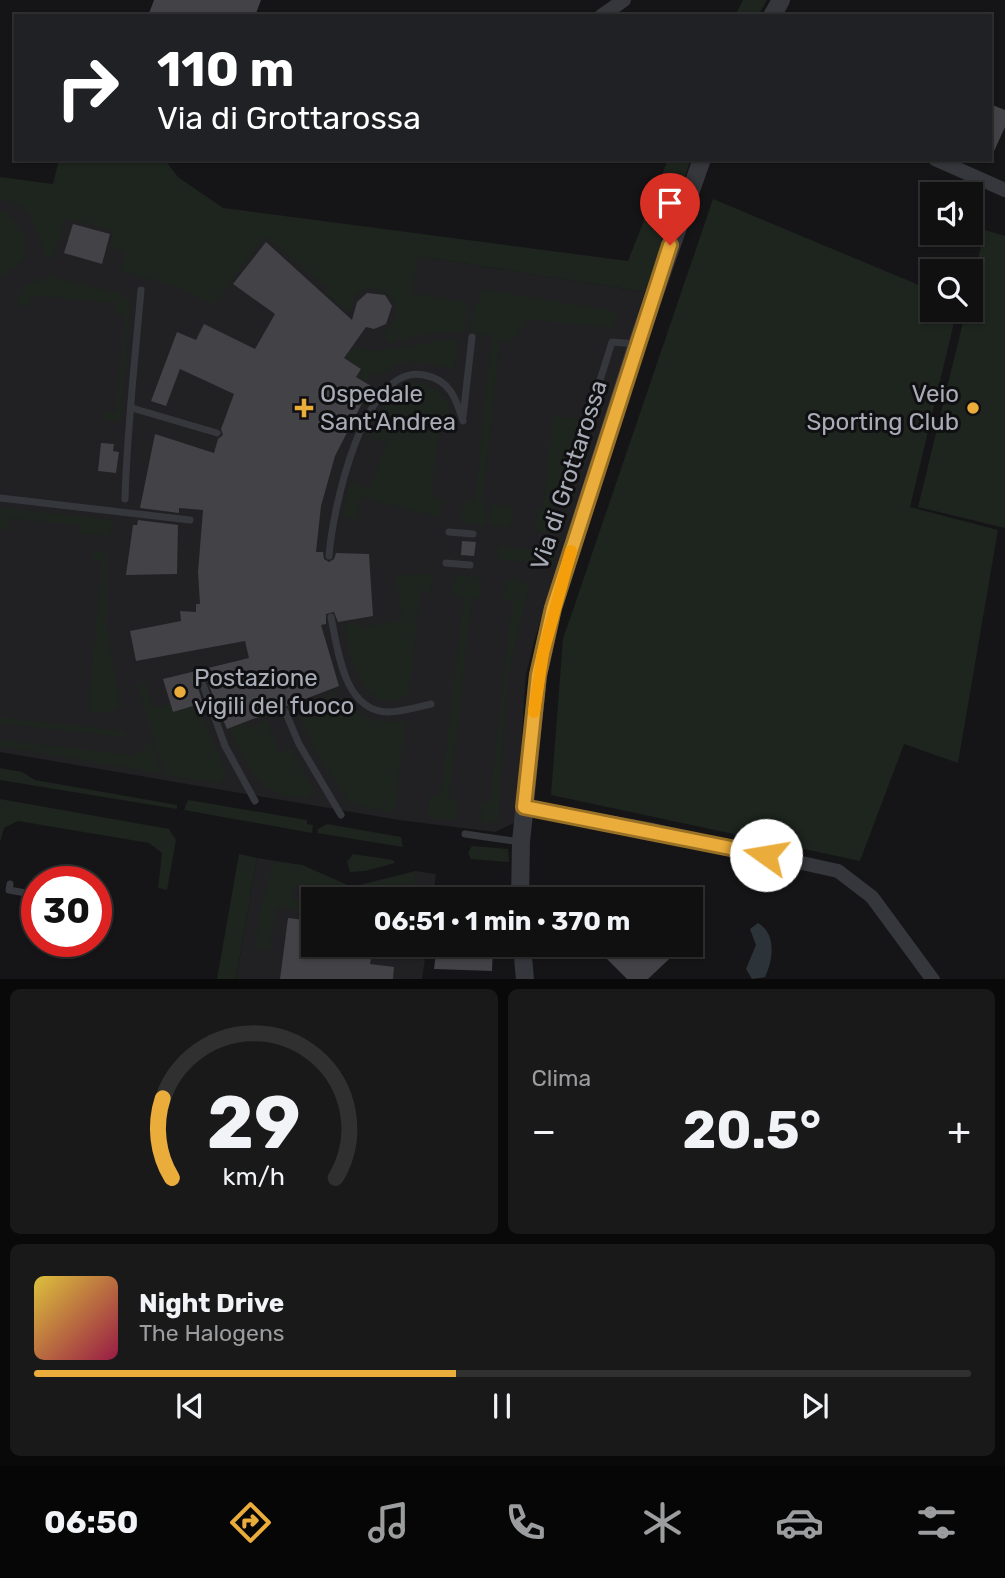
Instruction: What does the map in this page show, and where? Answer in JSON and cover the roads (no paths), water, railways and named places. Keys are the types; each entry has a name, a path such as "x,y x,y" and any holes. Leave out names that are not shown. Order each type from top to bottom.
{"street":[{"path":"604,14 624,0"},
{"name":"Via di Grottarossa","path":"520,887 521,842 538,675 553,608 637,344 701,161"},
{"path":"940,161 1005,190"},
{"path":"524,807 653,830 838,871 872,897 933,979"},
{"path":"523,957 525,979"}],"lane":[{"path":"125,499 127,428 132,408 141,290"},
{"path":"329,556 337,504 350,456 376,403 392,382 410,374 439,380 455,396 463,421 472,337"},
{"path":"591,409 612,342 637,344"},
{"path":"132,408 217,433"},
{"path":"0,498 190,520"},
{"path":"449,532 473,534"},
{"path":"446,563 470,565"},
{"path":"331,617 351,688 362,704 387,712 431,704"},
{"path":"201,679 225,746 255,801"},
{"path":"285,711 299,744 341,816"},
{"path":"465,834 521,842"},
{"path":"10,884 9,890 21,892"}],"place":[{"name":"Ospedale Sant'Andrea","path":"304,408"},
{"name":"Veio Sporting Club","path":"973,408"},
{"name":"Postazione vigili del fuoco","path":"180,692"}]}
